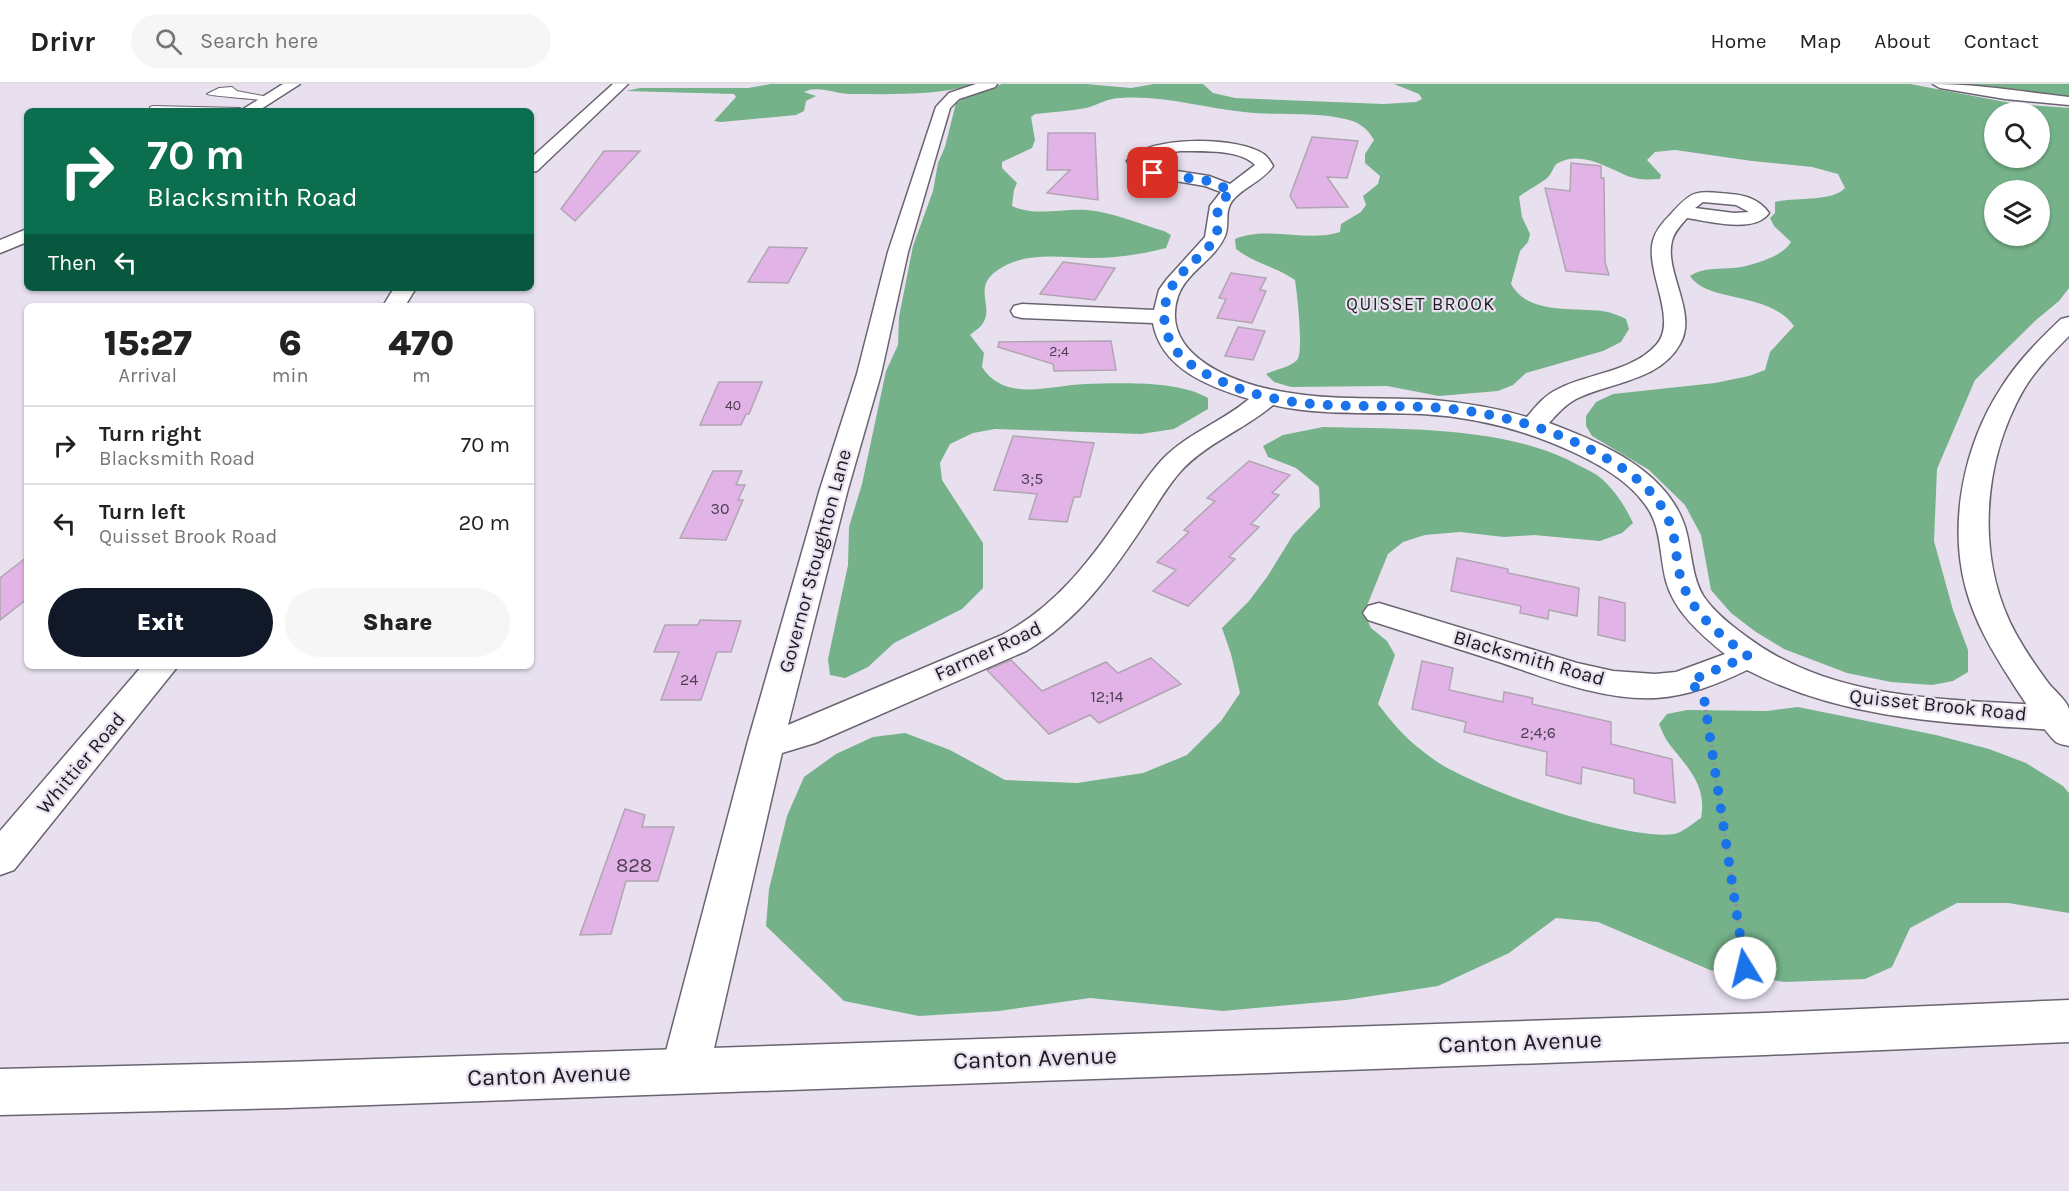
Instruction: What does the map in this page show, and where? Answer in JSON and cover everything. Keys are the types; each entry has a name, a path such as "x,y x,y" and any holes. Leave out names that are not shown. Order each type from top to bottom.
{"street":[{"path":"252,108 293,84"},
{"path":"534,164 621,84"},
{"name":"Governor Stoughton Lane","path":"685,1070 766,741 831,500 869,374 898,252 943,107 954,96 990,84"},
{"path":"1940,84 1994,93 2069,101"},
{"path":"1022,311 1164,317 1169,292 1185,269 1215,239 1217,209 1232,191"},
{"path":"1533,426 1552,405 1566,394 1638,368 1661,354 1672,342 1676,329 1664,268 1662,242 1669,227 1683,212"},
{"path":"0,247 24,236"},
{"name":"Quisset Brook Road","path":"1164,317 1172,345 1185,360 1221,381 1266,398 1321,406 1451,409 1493,416 1533,426 1607,459 1634,477 1663,507 1672,527 1680,578 1691,601 1715,628 1748,656 1813,687 1862,699 2063,725"},
{"path":"2063,725 2023,672 1991,617 1976,571 1973,535 1979,480 1999,414 2013,387 2065,332"},
{"name":"Farmer Road","path":"766,741 789,739 802,734 1014,643 1041,628 1078,594 1107,557 1159,481 1176,461 1197,444 1249,413 1266,398"},
{"name":"Blacksmith Road","path":"1379,613 1591,678 1655,686 1690,681 1748,656"},
{"name":"Whittier Road","path":"0,859 158,669"},
{"name":"Canton Avenue","path":"0,1092 1765,1034 2069,1021"}],"lane":[{"path":"208,95 222,90 232,90 232,93 269,98"}],"path":[{"path":"1690,681 1704,698 1748,991 1765,1034"}],"green space":[{"path":"771,84 976,84 945,91 914,94 844,94 815,89 804,92 816,96 806,101 804,111 796,115 721,122 714,121 736,97 734,94 626,91 640,88 748,88"},
{"path":"1002,84 1086,84 1131,88 1154,84 1203,84 1213,93 1235,98 1384,104 1416,102 1422,99 1419,94 1394,84 1910,84 2005,102 1984,102 1984,168 2050,168 2050,107 2069,108 2069,288 2059,301 2036,320 1975,380 1937,469 1934,541 1953,610 1968,650 1968,672 1953,681 1932,685 1891,682 1847,673 1784,649 1756,632 1731,613 1711,590 1701,535 1685,505 1649,470 1592,436 1586,426 1586,416 1596,402 1613,394 1715,383 1765,370 1770,352 1794,326 1770,307 1710,290 1698,284 1690,276 1708,270 1754,264 1782,251 1791,242 1774,226 1770,218 1775,213 1775,202 1822,197 1839,192 1845,188 1838,174 1812,167 1675,150 1655,152 1647,160 1661,175 1660,179 1628,176 1584,159 1568,159 1560,162 1547,178 1519,197 1522,217 1530,234 1528,242 1520,251 1511,284 1519,294 1542,306 1596,310 1626,319 1629,329 1621,342 1603,351 1526,373 1513,385 1498,391 1439,396 1387,386 1291,387 1274,382 1266,374 1291,365 1299,355 1295,280 1243,254 1236,249 1235,239 1260,234 1314,236 1340,232 1341,224 1361,212 1366,205 1363,196 1378,184 1380,176 1365,163 1365,154 1374,140 1358,124 1333,117 1244,112 1152,98 1116,98 1086,108 1035,114 1031,117 1035,140 1032,148 1002,162 1002,168 1017,183 1012,206 1040,212 1087,210 1116,216 1171,235 1166,248 1111,257 1030,258 1006,265 989,278 985,290 985,319 981,326 970,335 984,353 982,367 992,378 1003,385 1044,389 1099,384 1165,385 1196,392 1208,398 1208,409 1174,429 1141,434 995,429 973,433 950,444 940,463 942,480 983,543 983,588 962,609 894,643 868,667 845,678 830,675 828,659 848,565 849,527 862,484 886,371 898,345 899,317 913,246 933,191 938,163 945,147 956,103 972,94"},
{"path":"1960,84 2069,84 2069,98"},
{"path":"1323,427 1454,432 1487,436 1550,452 1602,479 1620,500 1633,523 1622,533 1600,541 1534,535 1504,537 1460,532 1425,535 1403,542 1388,554 1364,613 1371,628 1387,641 1395,655 1378,704 1404,735 1436,761 1484,785 1552,811 1622,829 1651,834 1674,834 1701,818 1702,807 1695,778 1668,743 1659,724 1667,714 1687,710 1767,711 1798,707 1936,735 1989,749 2026,763 2063,786 2069,793 2069,913 2008,903 1957,903 1910,928 1892,967 1865,979 1785,982 1710,970 1598,922 1556,918 1509,953 1438,986 1346,1000 1223,1011 1090,998 999,1011 919,1016 844,1001 766,926 769,889 787,816 804,777 836,754 873,737 905,733 950,750 1005,780 1077,783 1143,773 1187,755 1221,721 1240,693 1222,628 1249,601 1293,535 1320,507 1319,487 1296,468 1268,457 1263,446 1283,435"}],"building":[{"path":"1048,133 1095,133 1098,200 1047,193 1070,170 1047,170"},
{"path":"1312,137 1358,141 1347,178 1327,177 1348,207 1297,208 1290,196"},
{"path":"604,151 640,151 575,221 561,209"},
{"path":"1571,163 1601,166 1601,178 1604,178 1605,262 1609,275 1566,271 1545,188 1570,191"},
{"path":"769,247 807,248 788,283 748,282"},
{"path":"1063,262 1115,268 1095,300 1040,294"},
{"path":"1231,273 1266,278 1260,290 1266,291 1252,323 1217,318 1226,299 1219,298"},
{"path":"1238,327 1265,331 1253,360 1225,356"},
{"path":"1111,341 1116,370 1054,371 1053,364 998,347 999,342"},
{"path":"719,382 762,382 749,414 746,414 741,425 700,425"},
{"path":"1013,436 1094,443 1080,497 1074,497 1067,522 1029,519 1037,494 994,490"},
{"path":"1249,461 1290,475 1272,493 1279,495 1251,524 1259,527 1229,557 1235,559 1188,606 1153,591 1176,570 1157,562 1189,532 1184,530 1215,501 1207,498"},
{"path":"713,471 742,471 736,485 745,485 738,500 743,500 726,540 680,538"},
{"path":"1457,558 1508,569 1508,573 1579,588 1577,616 1549,610 1548,619 1520,613 1521,606 1451,591"},
{"path":"24,559 24,601 0,620 0,578"},
{"path":"1599,597 1625,603 1625,641 1598,635"},
{"path":"700,620 741,621 731,652 717,652 701,700 661,700 679,652 654,652 665,625 698,625"},
{"path":"1151,658 1181,684 1099,723 1090,715 1049,734 987,670 1011,660 1042,691 1106,662 1118,673"},
{"path":"1422,661 1453,668 1449,690 1503,702 1504,692 1533,698 1532,704 1611,722 1611,744 1672,759 1675,803 1634,793 1634,779 1582,767 1581,784 1546,775 1547,752 1464,732 1466,722 1412,709"},
{"path":"625,809 645,815 642,827 674,827 658,881 626,881 611,934 580,935"}],"district":[{"name":"QUISSET BROOK","path":"1421,304"}],"route":[{"path":"1153,173 1209,181 1232,191 1217,209 1215,239 1179,277 1169,292 1165,308 1164,324 1168,338 1185,360 1194,367 1249,393 1283,402 1339,407 1451,409 1513,420 1570,441 1607,459 1646,487 1663,507 1672,527 1680,578 1684,589 1691,601 1715,628 1748,656 1690,681 1704,698 1745,968"}]}
